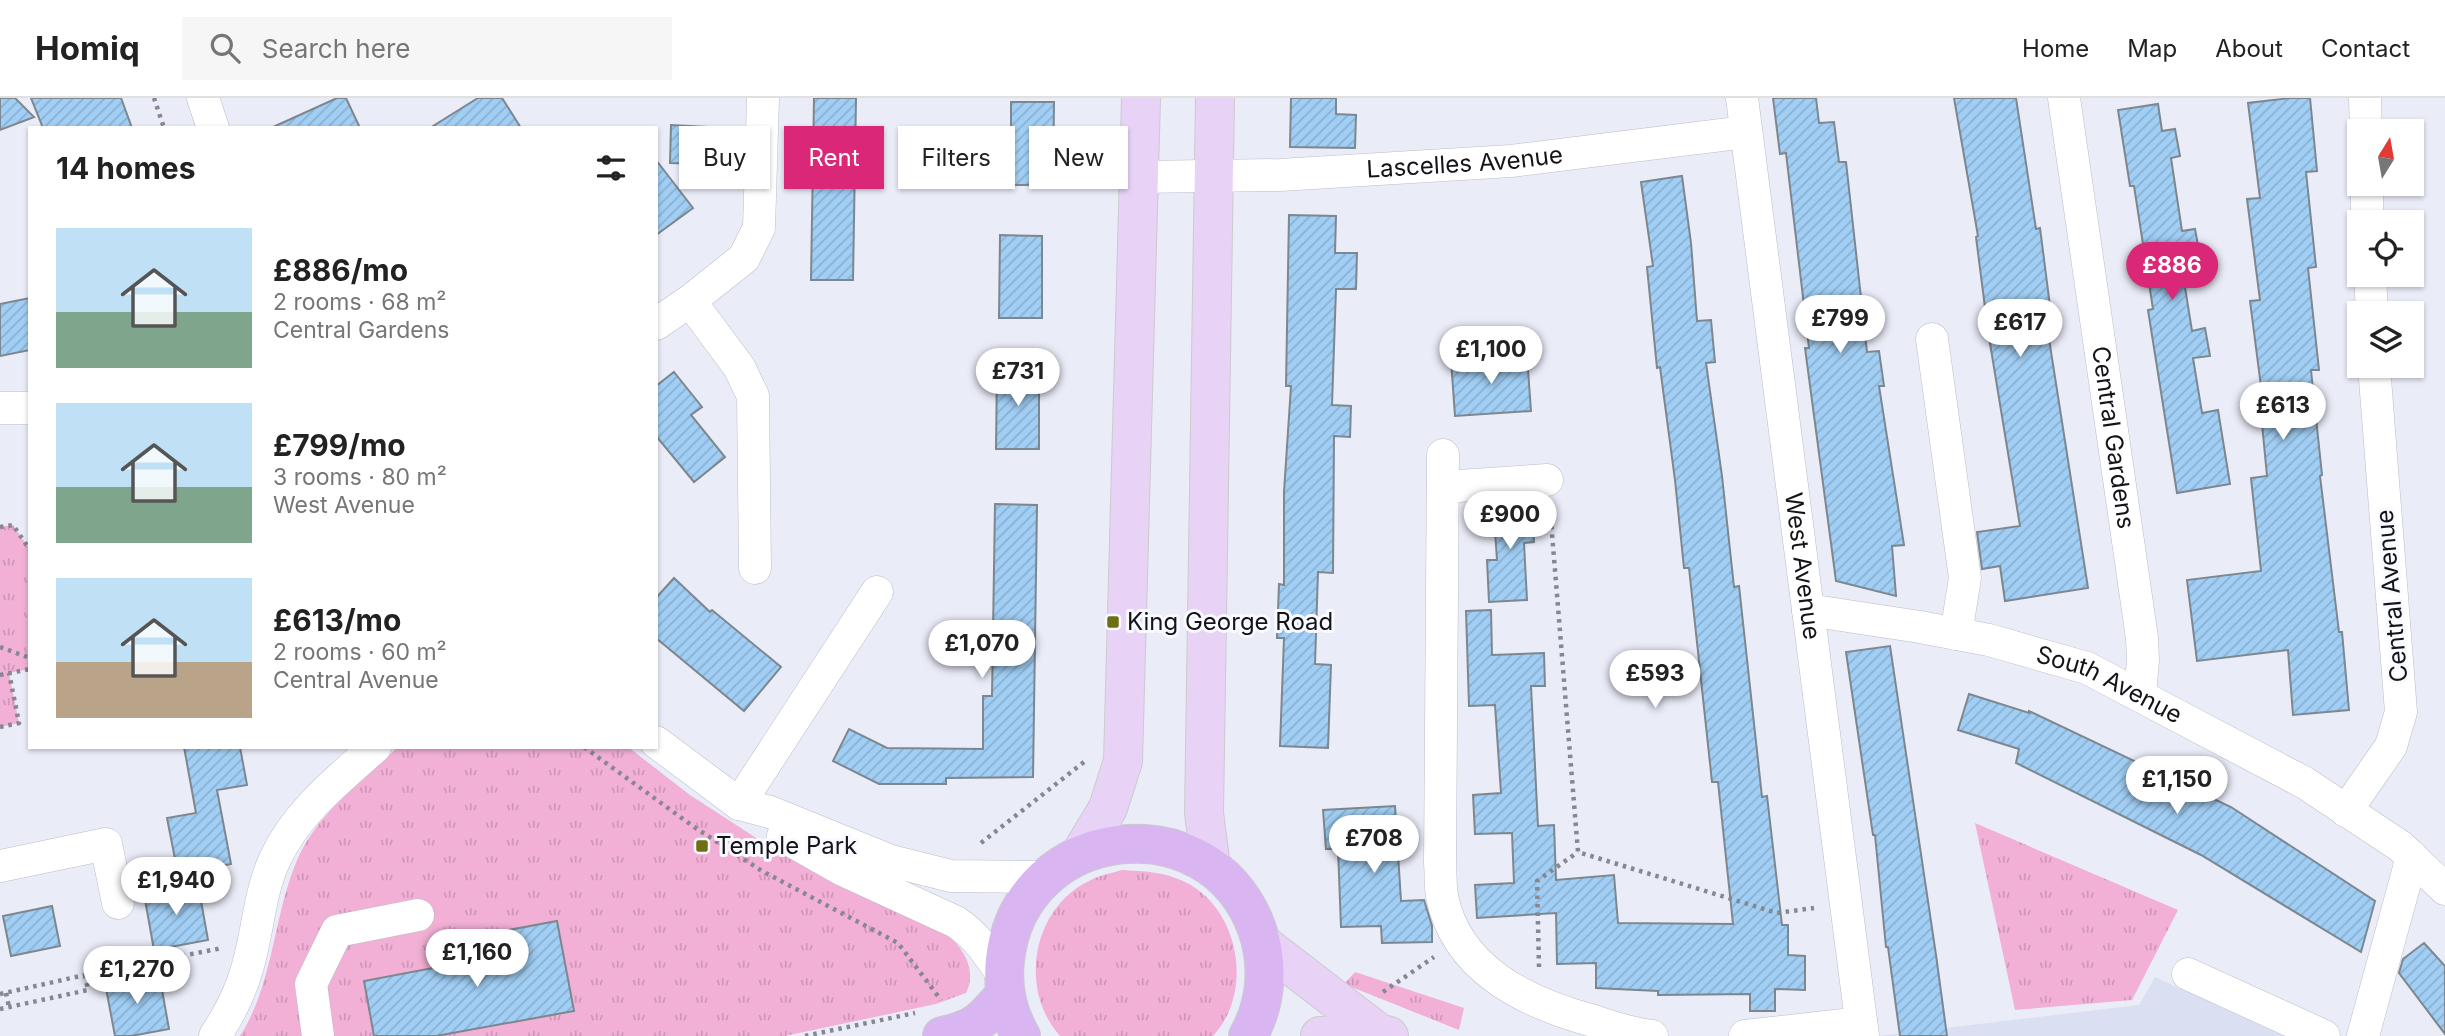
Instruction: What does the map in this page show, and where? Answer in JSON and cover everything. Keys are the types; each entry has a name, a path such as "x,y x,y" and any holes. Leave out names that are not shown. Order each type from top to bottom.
{"highway":[{"path":"1021,1036 1014,1024 1004,985 1008,940 1022,906 1045,877 1081,853 1125,842 1170,847 1211,867 1234,888 1251,914 1262,943 1265,971 1263,999 1248,1036"},
{"path":"936,1018 962,1032 983,1020 1004,985"}],"main road":[{"path":"1081,853 1108,808 1123,761 1141,98"},
{"path":"1211,867 1204,813 1215,98"},
{"path":"1262,943 1373,1027"},
{"path":"1320,1036 1373,1027"}],"street":[{"path":"203,98 212,126"},
{"path":"658,323 744,258 760,228 763,98"},
{"name":"West Avenue","path":"1742,98 1862,1029"},
{"name":"Central Gardens","path":"2064,98 2141,638 2143,660 2140,694"},
{"path":"2365,98 2366,119"},
{"name":"Lascelles Avenue","path":"1139,177 1292,174 1511,161 1746,132"},
{"path":"690,301 739,367 753,396 755,568"},
{"path":"1932,339 1965,578 1956,634"},
{"name":"Central Avenue","path":"2346,811 2391,746 2401,712 2375,378"},
{"path":"0,408 28,408"},
{"path":"1443,455 1440,863 1442,895 1451,923 1460,939 1486,971 1511,990 1577,1017 1652,1036"},
{"path":"1443,486 1547,480"},
{"path":"740,804 877,592"},
{"name":"South Avenue","path":"1808,610 1956,634 2043,654 2087,668 2305,783 2400,846 2445,889"},
{"path":"658,743 740,804 765,826 843,870 956,922 971,932 983,945 1004,985"},
{"path":"217,1035 236,1002 248,967 275,859 304,813 358,753"},
{"path":"740,804 770,812 891,861 951,876 1045,877"},
{"path":"0,866 106,844 118,903"},
{"path":"2363,1036 2412,857"},
{"path":"318,1036 311,984 337,931 418,915"},
{"path":"2188,974 2324,1036"},
{"path":"1745,1036 1862,1029"}],"path":[{"path":"155,98 163,126"},
{"path":"1547,480 1578,852"},
{"path":"0,527 13,525 28,547"},
{"path":"0,647 28,657"},
{"path":"0,675 28,669"},
{"path":"0,727 19,723 9,673"},
{"path":"587,749 694,827 762,871 898,943 936,1018 805,1036"},
{"path":"968,876 977,847 1093,756"},
{"path":"1578,852 1777,913 1846,904"},
{"path":"1539,1003 1537,881 1578,852"},
{"path":"1373,1027 1460,939"},
{"path":"9,1007 3,993 253,942"},
{"path":"0,1009 88,989 85,975"}],"shaded area":[{"path":"2155,977 2284,1036 1878,1036 2139,1005"}],"green space":[{"path":"13,525 28,547 28,669 9,673 19,723 0,727 0,527"},
{"path":"396,749 631,749 690,795 767,845 800,864 944,932 957,944 966,959 969,984 966,993 936,1004 785,1036 240,1036 260,994 283,902 298,858 317,826 342,798"},
{"path":"1975,823 2178,910 2132,1000 2015,1010"},
{"path":"1122,870 1170,876 1185,882 1204,895 1218,911 1229,931 1237,975 1234,997 1226,1018 1213,1036 1060,1036 1047,1017 1039,996 1036,973 1038,950 1044,929 1055,909 1071,893 1095,878"},
{"path":"1355,972 1464,1008 1459,1030 1344,984"}],"building":[{"path":"0,98 15,98 34,117 0,130"},
{"path":"31,98 121,98 131,126 42,126"},
{"path":"337,98 346,98 359,126 275,126"},
{"path":"478,98 502,98 520,126 433,126"},
{"path":"814,98 856,98 856,126 814,126"},
{"path":"1291,98 1336,98 1336,114 1356,115 1355,148 1290,147"},
{"path":"1773,98 1816,98 1819,123 1834,122 1839,162 1846,162 1867,352 1879,351 1884,386 1879,386 1904,545 1892,546 1896,596 1836,581 1805,348 1809,348 1786,153 1780,154"},
{"path":"1954,98 2016,98 2036,229 2040,228 2050,306 2044,307 2088,588 2005,601 2000,566 1982,569 1977,532 2020,526 1988,331 1978,236"},
{"path":"2310,98 2317,171 2306,172 2316,267 2308,268 2319,370 2311,370 2320,476 2339,632 2342,632 2349,710 2293,715 2288,650 2197,661 2187,580 2261,571 2251,478 2267,476 2260,403 2263,402 2250,301 2260,300 2247,199 2260,198 2248,103"},
{"path":"1011,102 1054,102 1054,126 1029,126 1029,185 1015,185 1015,126 1011,126"},
{"path":"2158,104 2162,131 2175,129 2180,156 2171,158 2182,231 2195,229 2200,256 2183,259 2192,331 2205,328 2210,356 2193,358 2202,413 2218,410 2230,484 2177,493 2148,310 2153,309 2134,186 2130,186 2118,110"},
{"path":"671,125 689,126 679,126 679,163 670,163"},
{"path":"658,163 693,208 658,234"},
{"path":"1682,176 1697,321 1711,320 1715,362 1706,363 1734,587 1739,586 1762,797 1767,796 1782,925 1788,925 1788,955 1805,956 1805,990 1775,989 1775,1011 1750,1011 1750,994 1658,995 1658,991 1596,988 1596,963 1557,964 1556,913 1477,918 1475,885 1514,883 1512,833 1475,834 1473,795 1501,793 1495,705 1469,706 1466,611 1491,610 1492,655 1544,653 1545,686 1531,686 1538,826 1554,825 1556,880 1614,875 1618,923 1733,924 1718,782 1712,782 1689,568 1684,568 1660,367 1657,368 1647,267 1653,266 1641,182"},
{"path":"812,189 854,189 853,280 811,280"},
{"path":"1289,215 1336,216 1335,253 1357,253 1356,289 1336,289 1332,405 1351,406 1350,437 1334,436 1333,573 1318,572 1315,664 1331,665 1328,748 1280,746 1284,638 1277,638 1279,584 1284,585 1284,492 1291,386 1286,386"},
{"path":"1000,235 1042,236 1042,318 999,318"},
{"path":"28,298 28,350 0,356 0,304"},
{"path":"1527,356 1531,411 1455,416 1451,360"},
{"path":"997,366 1039,366 1039,449 996,449"},
{"path":"674,372 702,407 691,415 725,457 694,482 658,438 658,384"},
{"path":"1531,499 1534,542 1524,543 1527,600 1489,602 1487,560 1497,560 1493,502"},
{"path":"995,504 1037,505 1033,777 946,778 946,784 879,784 833,761 849,729 887,748 983,749 983,696 992,696"},
{"path":"674,578 710,612 712,610 781,667 744,711 658,640 658,596"},
{"path":"1890,646 1947,1036 1900,1036 1886,947 1875,835 1846,652"},
{"path":"1969,694 2029,711 2231,807 2375,901 2361,952 2201,855 2016,763 2019,749 1958,730"},
{"path":"184,749 240,749 247,785 217,790 231,864 178,874 167,818 196,813"},
{"path":"1395,806 1401,901 1424,900 1432,926 1432,942 1382,943 1381,926 1341,927 1338,849 1326,849 1323,810"},
{"path":"198,884 208,940 154,950 144,894"},
{"path":"52,906 60,946 11,956 3,916"},
{"path":"557,921 574,1011 436,1036 374,1036 364,981 502,955 498,932"},
{"path":"2424,943 2445,966 2445,1034 2399,973 2403,959"},
{"path":"159,973 169,1029 115,1036 105,983"}],"place":[{"name":"King George Road","path":"1113,622"},
{"name":"Temple Park","path":"702,846"}]}
